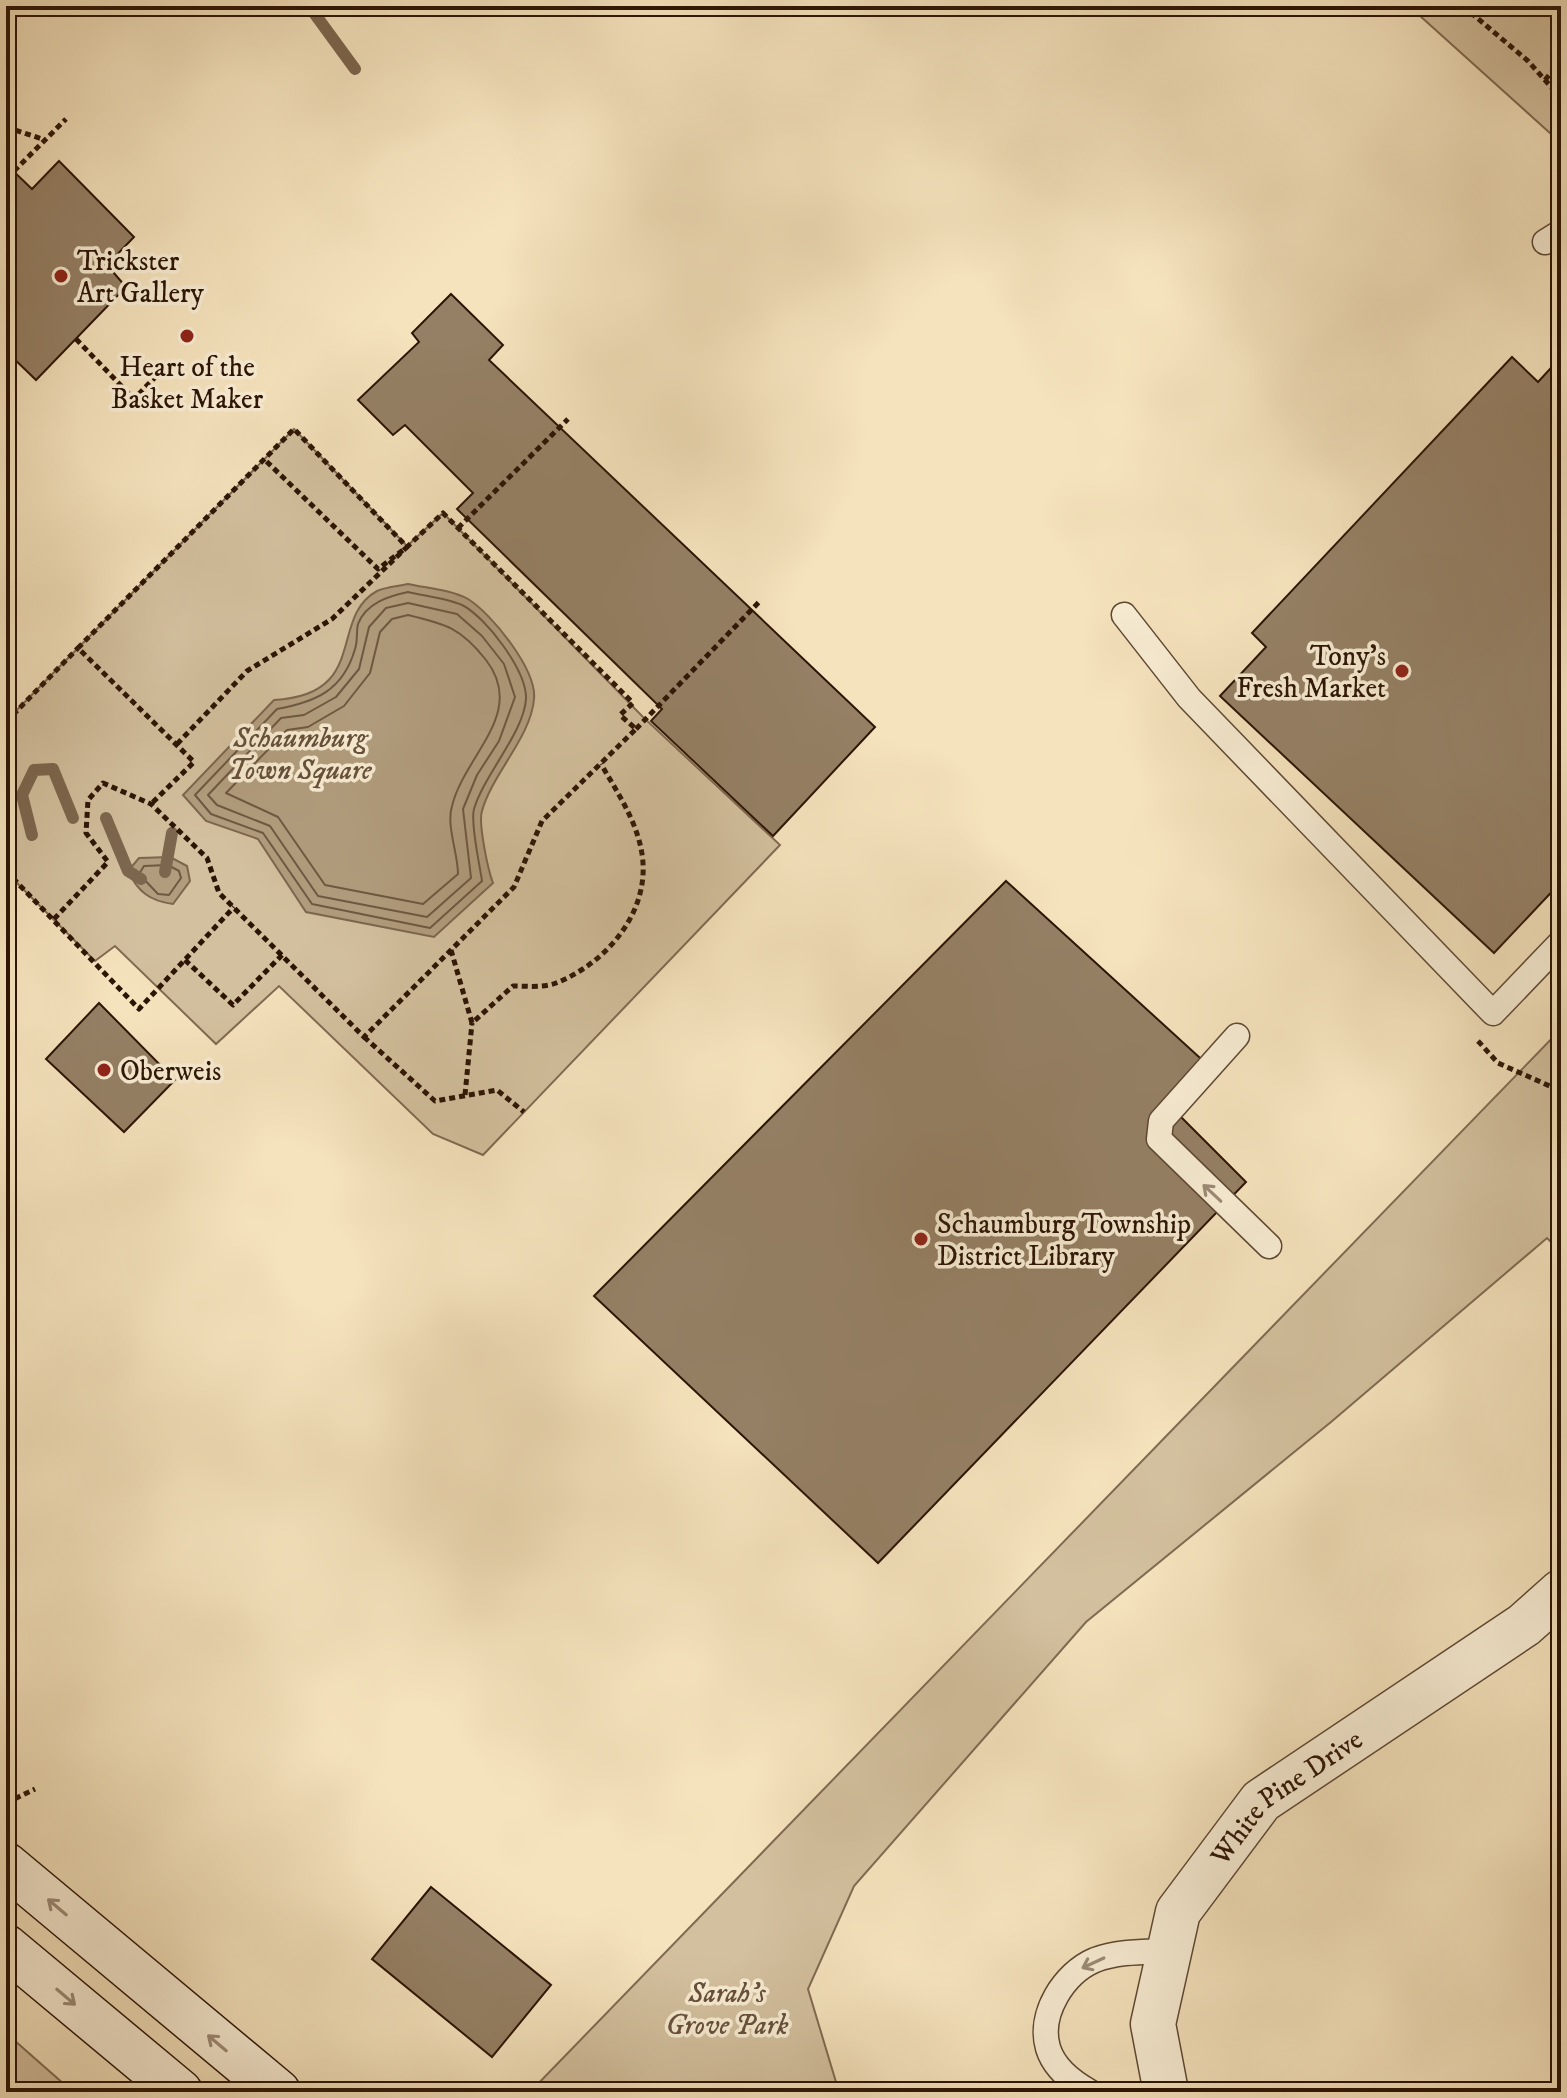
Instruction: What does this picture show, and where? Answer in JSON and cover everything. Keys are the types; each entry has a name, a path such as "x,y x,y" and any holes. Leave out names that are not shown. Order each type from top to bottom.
{"street":[{"name":"White Pine Drive","path":"1166,2092 1153,2024 1178,1912 1261,1801 1524,1625 1561,1592"},
{"path":"6,1865 278,2092"},
{"path":"6,1947 180,2092"}],"lane":[{"path":"1124,615 1189,698 1493,1013 1561,942"},
{"path":"1237,1036 1161,1121 1159,1139 1269,1246"},
{"path":"1090,2092 1063,2074 1048,2048 1046,2019 1056,1995 1071,1976 1093,1960 1122,1953 1169,1951"}],"path":[{"path":"1463,6 1528,61 1561,98"},
{"path":"1545,80 1561,61"},
{"path":"14,171 66,119"},
{"path":"6,127 45,140"},
{"path":"76,339 134,399 165,367"},
{"path":"458,528 568,419"},
{"path":"6,722 294,429 407,547"},
{"path":"264,459 378,569 407,547"},
{"path":"177,744 247,671 332,619 443,513 633,703 620,715 636,729"},
{"path":"364,1037 514,887 542,821 760,601"},
{"path":"78,648 194,762 151,804"},
{"path":"472,1023 513,986 553,985 596,962 626,926 641,892 642,854 630,815 601,764"},
{"path":"54,919 108,862 86,833 88,800 103,783 151,804 207,858 219,893 364,1037 435,1101 497,1090 524,1112"},
{"path":"6,871 139,1009 234,907"},
{"path":"451,950 472,1023 465,1095"},
{"path":"185,960 233,1005 282,955"},
{"path":"1473,1035 1498,1063 1561,1091"},
{"path":"6,1803 35,1789"}],"green space":[{"path":"1409,6 1561,6 1561,143"},
{"name":"Schaumburg Town Square","path":"294,429 407,546 443,513 643,717 780,845 483,1155 433,1134 279,986 216,1044 115,946 95,961 6,872 6,721"},
{"name":"Sarah's Grove Park","path":"1561,1029 1561,1252 1547,1238 1331,1422 1086,1622 854,1886 808,1989 839,2092 530,2092"},
{"path":"6,2033 73,2092 6,2092"}],"water":[{"path":"408,584 454,593 478,606 521,659 533,687 534,699 526,727 482,811 482,836 493,883 434,937 306,912 258,839 206,821 183,795 274,700 304,695 324,685 336,670 362,603 377,591"},
{"path":"170,857 187,866 190,881 173,904 146,894 128,871 139,858"}],"building":[{"name":"Trickster Art Gallery","path":"59,161 134,237 107,265 126,287 36,380 6,351 6,164 32,189"},
{"path":"451,294 503,345 489,360 875,727 773,836 651,721 662,709 457,509 473,493 405,425 393,435 358,400 419,342 412,333"},
{"name":"Tony's Fresh Market","path":"1512,357 1538,382 1561,357 1561,882 1494,953 1220,696 1266,647 1252,633"},
{"name":"Schaumburg Township District Library","path":"1006,881 1210,1067 1172,1108 1246,1182 878,1563 594,1296"},
{"path":"99,1003 175,1080 124,1132 46,1059"},
{"path":"431,1887 551,1985 492,2057 372,1959"}],"waterway":[{"path":"309,6 355,69"},
{"path":"32,835 22,795 34,770 53,769 73,818"},
{"path":"106,818 128,871 141,879"},
{"path":"165,872 172,833"}],"place":[{"name":"Trickster Art Gallery","path":"61,276"},
{"name":"Heart of the Basket Maker","path":"187,336"},
{"name":"Tony's Fresh Market","path":"1402,671"},
{"name":"Oberweis","path":"104,1070"},
{"name":"Schaumburg Township District Library","path":"921,1239"}]}
